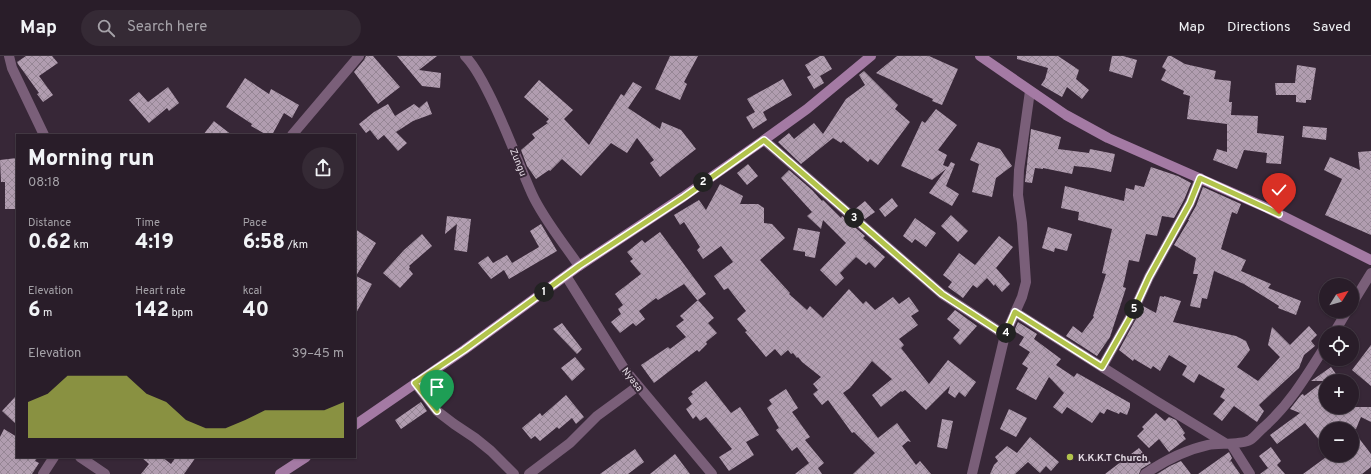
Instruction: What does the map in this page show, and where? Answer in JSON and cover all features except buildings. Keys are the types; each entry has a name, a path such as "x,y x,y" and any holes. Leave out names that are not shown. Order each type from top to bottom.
{"street":[{"path":"9,56 12,68 44,134"},
{"path":"293,134 359,56"},
{"name":"Zungu","path":"465,56 470,61 483,82 499,114 532,194 548,222 579,266"},
{"path":"356,423 464,350 579,266 684,197 764,140 807,109 870,56"},
{"path":"980,56 1066,115 1108,138 1267,208 1371,260"},
{"path":"972,474 1005,335 1022,297 1026,282 1018,195 1019,170 1030,91"},
{"path":"764,140 942,294 1005,335"},
{"path":"1102,367 1132,314 1149,277 1190,203 1200,178"},
{"path":"1359,293 1371,273"},
{"name":"Nyasa","path":"566,276 625,370 712,474"},
{"path":"1015,312 1102,367 1228,443 1250,474"},
{"path":"1145,474 1162,463 1188,450 1249,440 1280,412 1319,356"},
{"path":"415,383 437,411 480,442 514,474"},
{"path":"530,474 570,443 597,416 638,386"},
{"path":"44,474 53,458"},
{"path":"81,458 105,474"},
{"path":"280,474 304,458"}],"place":[{"name":"K.K.K.T Church","path":"1070,457"}],"route":[{"path":"437,411 415,383 464,350 579,266 684,197 764,140 942,294 1005,335 1015,312 1102,367 1132,314 1149,277 1166,249 1190,203 1200,178 1279,214"}]}
